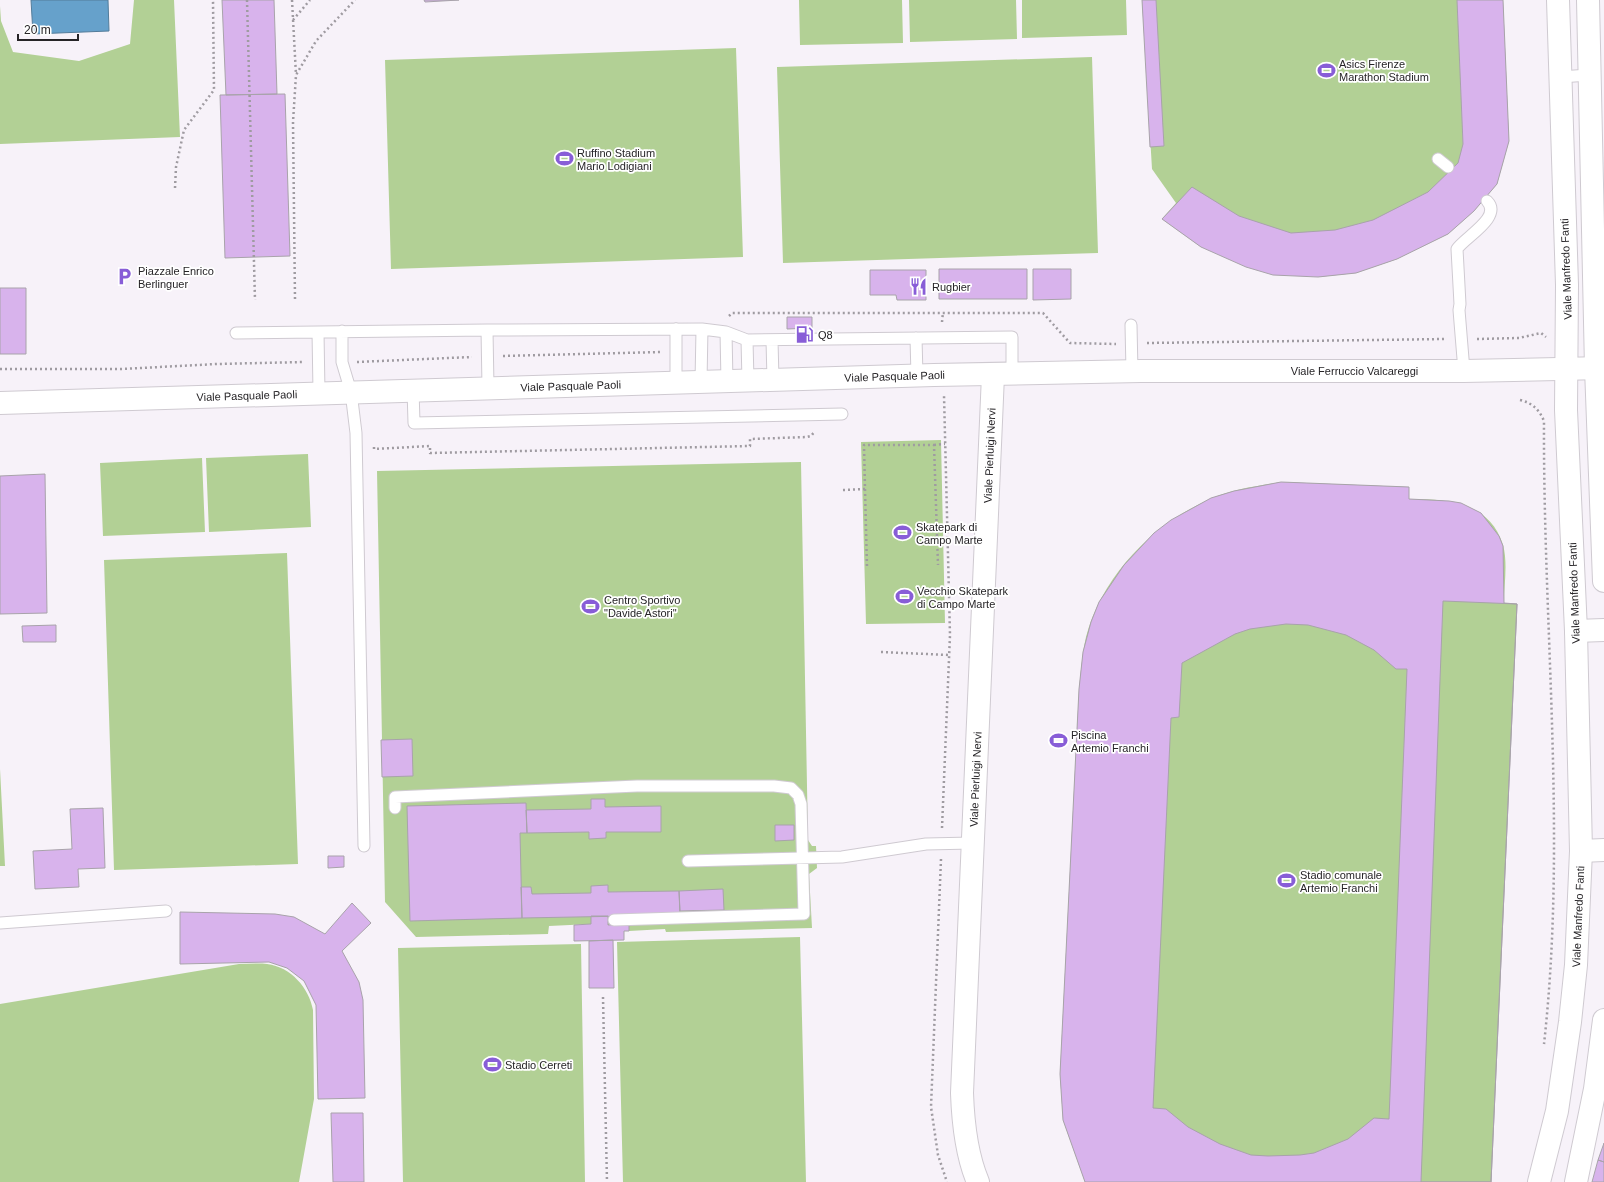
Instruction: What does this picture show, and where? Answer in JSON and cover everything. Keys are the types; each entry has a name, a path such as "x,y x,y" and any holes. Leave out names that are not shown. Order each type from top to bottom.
{"street":[{"name":"Viale Manfredo Fanti","path":"1539,1182 1557,1111 1570,1022 1576,966 1581,850 1576,631 1566,410 1567,285 1558,0"},
{"path":"1588,0 1589,75 1601,369 1604,581"},
{"name":"Viale Ferruccio Valcareggi","path":"1137,371 1464,371 1601,369"},
{"name":"Viale Pasquale Paoli","path":"0,403 413,389 1137,371"},
{"name":"Viale Pierluigi Nervi","path":"978,1182 968,1150 962,1093 972,843 982,666 1002,374"},
{"path":"1576,631 1604,630"},
{"path":"1581,850 1604,850"},
{"path":"1576,1182 1597,1114 1604,1020"},
{"path":"1557,1111 1597,1114"}],"lane":[{"path":"1560,77 1589,75"},
{"path":"1438,158 1448,167"},
{"path":"1464,371 1459,310 1457,249 1461,243 1486,220 1492,212 1491,206 1486,201"},
{"path":"1131,325 1131,343 1137,371"},
{"path":"676,329 676,382"},
{"path":"701,382 702,329"},
{"path":"236,333 342,331 388,333 488,330 702,329 726,332 747,340 1012,337 1002,374"},
{"path":"488,330 488,387"},
{"path":"342,331 342,362 351,392 356,433 364,846"},
{"path":"318,332 319,392"},
{"path":"726,332 738,381"},
{"path":"916,338 917,376"},
{"path":"738,381 747,340"},
{"path":"772,340 773,380"},
{"path":"413,389 414,423 842,414"},
{"path":"395,808 395,797 637,786 774,786 791,788 798,795 801,804 804,914 614,920"},
{"path":"688,861 842,857 942,843 972,843"},
{"path":"0,923 166,911"}],"path":[{"path":"175,188 176,167 184,130 214,90 213,0"},
{"path":"247,0 255,300"},
{"path":"292,0 296,75 293,122 295,299"},
{"path":"293,20 310,0"},
{"path":"296,75 316,41 355,0"},
{"path":"732,314 1043,313 1070,344 1519,338 1541,333 1545,337"},
{"path":"1520,400 1528,402 1540,411 1544,421 1544,502 1555,823 1549,998 1543,1052"},
{"path":"945,429 949,655 931,1107 938,1155 947,1182"},
{"path":"374,444 374,450 430,446 430,453 734,447 750,446 750,439 807,437 811,436 815,431"},
{"path":"934,444 938,565"},
{"path":"867,567 864,445 945,444"},
{"path":"843,490 865,489"},
{"path":"881,652 949,655"},
{"path":"603,997 607,1182"}],"green space":[{"path":"134,0 174,0 180,137 0,144 0,6 1,21 13,52 79,61 130,44"},
{"path":"799,0 902,0 903,43 800,45"},
{"path":"909,0 1016,0 1017,39 910,42"},
{"path":"1022,0 1126,0 1127,35 1022,38"},
{"name":"Asics Firenze Marathon Stadium","path":"1142,0 1503,0 1509,141 1497,184 1474,211 1448,234 1397,259 1356,273 1318,277 1201,247 1162,219 1176,203 1152,169"},
{"name":"Ruffino Stadium Mario Lodigiani","path":"736,48 743,257 391,269 385,60"},
{"path":"1092,57 1098,253 783,263 777,67"},
{"name":"Skatepark di Campo Marte","path":"941,440 945,623 866,624 861,442"},
{"path":"308,454 311,527 209,532 206,458"},
{"path":"202,458 205,532 103,536 100,463"},
{"name":"Centro Sportivo \"Davide Astori\"","path":"801,462 808,840 812,846 816,846 817,868 809,874 812,928 666,932 665,929 629,931 628,924 608,925 608,916 591,924 549,926 548,934 416,937 385,902 377,471"},
{"name":"Stadio comunale Artemio Franchi","path":"1281,482 1409,487 1409,499 1452,502 1478,512 1488,520 1497,531 1503,545 1506,567 1504,603 1517,604 1491,1182 1085,1182 1063,1120 1060,1074 1079,689 1086,637 1104,593 1117,573 1133,554 1150,538 1189,510 1210,499 1245,488"},
{"path":"287,553 298,864 114,870 104,560"},
{"path":"0,769 5,866 0,866"},
{"path":"800,937 806,1182 623,1182 617,942"},
{"name":"Stadio Cerreti","path":"581,944 585,1182 403,1182 398,948"},
{"path":"239,964 267,964 284,969 298,980 308,994 311,1002 313,1010 314,1099 299,1182 0,1182 0,1004"}],"water":[{"path":"31,0 108,0 109,31 33,34"}],"building":[{"path":"222,0 274,0 277,94 226,95"},
{"path":"424,0 459,0 425,2"},
{"path":"1142,0 1156,0 1164,146 1150,147"},
{"path":"1457,0 1503,0 1509,141 1497,184 1474,211 1448,234 1397,259 1356,273 1318,277 1273,275 1246,267 1201,247 1162,219 1192,187 1239,216 1291,233 1335,230 1373,220 1428,192 1458,163 1463,144"},
{"path":"285,94 290,256 225,258 220,95"},
{"path":"939,269 1027,269 1027,299 939,299"},
{"path":"1033,269 1071,269 1071,299 1033,300"},
{"path":"870,270 926,270 926,300 897,300 896,295 870,295"},
{"path":"0,288 26,288 26,354 0,354"},
{"path":"787,317 812,317 812,328 787,329"},
{"path":"45,474 47,613 0,614 0,476"},
{"path":"1281,482 1409,487 1409,499 1461,503 1481,513 1499,536 1503,546 1504,603 1517,604 1491,1182 1085,1182 1063,1120 1060,1074 1079,689 1083,652 1091,622 1099,602 1124,565 1154,533 1171,520 1211,498 1234,491","holes":["1286,624 1308,625 1346,635 1374,650 1396,669 1407,669 1389,1119 1374,1118 1348,1139 1314,1153 1300,1155 1251,1155 1220,1144 1188,1127 1166,1109 1153,1108 1171,718 1179,717 1182,663 1235,634 1250,629"]},
{"path":"1443,601 1517,604 1491,1182 1421,1182"},
{"path":"56,625 56,642 23,642 22,626"},
{"path":"412,739 413,776 382,777 381,740"},
{"path":"591,799 605,799 605,807 661,806 661,832 606,832 606,838 589,839 589,832 527,833 526,810 591,809"},
{"path":"526,803 527,833 520,833 522,918 410,921 407,806"},
{"path":"103,808 105,868 78,869 79,887 35,889 33,851 72,849 70,809"},
{"path":"775,825 794,825 794,840 775,841"},
{"path":"328,856 344,856 344,867 328,868"},
{"path":"608,885 608,892 679,891 680,915 522,918 521,887 531,887 532,894 591,893 591,886"},
{"path":"723,889 724,910 680,911 679,891"},
{"path":"352,903 371,923 342,951 359,982 363,1000 365,1098 318,1099 316,1005 304,981 287,968 269,962 180,964 180,912 275,914 294,917 325,934"},
{"path":"591,916 608,916 608,925 629,924 629,931 624,931 624,940 574,941 574,925 591,924"},
{"path":"613,940 614,988 589,988 589,941"},
{"path":"331,1113 363,1113 364,1182 333,1182"},
{"path":"1604,1143 1604,1162 1598,1160"},
{"path":"1598,1160 1604,1162 1604,1182 1592,1182"}],"place":[{"name":"Asics Firenze Marathon Stadium","path":"1326,70"},
{"name":"Ruffino Stadium Mario Lodigiani","path":"564,159"},
{"name":"Piazzale Enrico Berlinguer","path":"125,277"},
{"name":"Rugbier","path":"919,287"},
{"name":"Q8","path":"805,335"},
{"name":"Skatepark di Campo Marte","path":"903,533"},
{"name":"Vecchio Skatepark di Campo Marte","path":"904,597"},
{"name":"Centro Sportivo \"Davide Astori\"","path":"591,606"},
{"name":"Piscina Artemio Franchi","path":"1058,741"},
{"name":"Stadio comunale Artemio Franchi","path":"1287,881"},
{"name":"Stadio Cerreti","path":"492,1065"}]}
